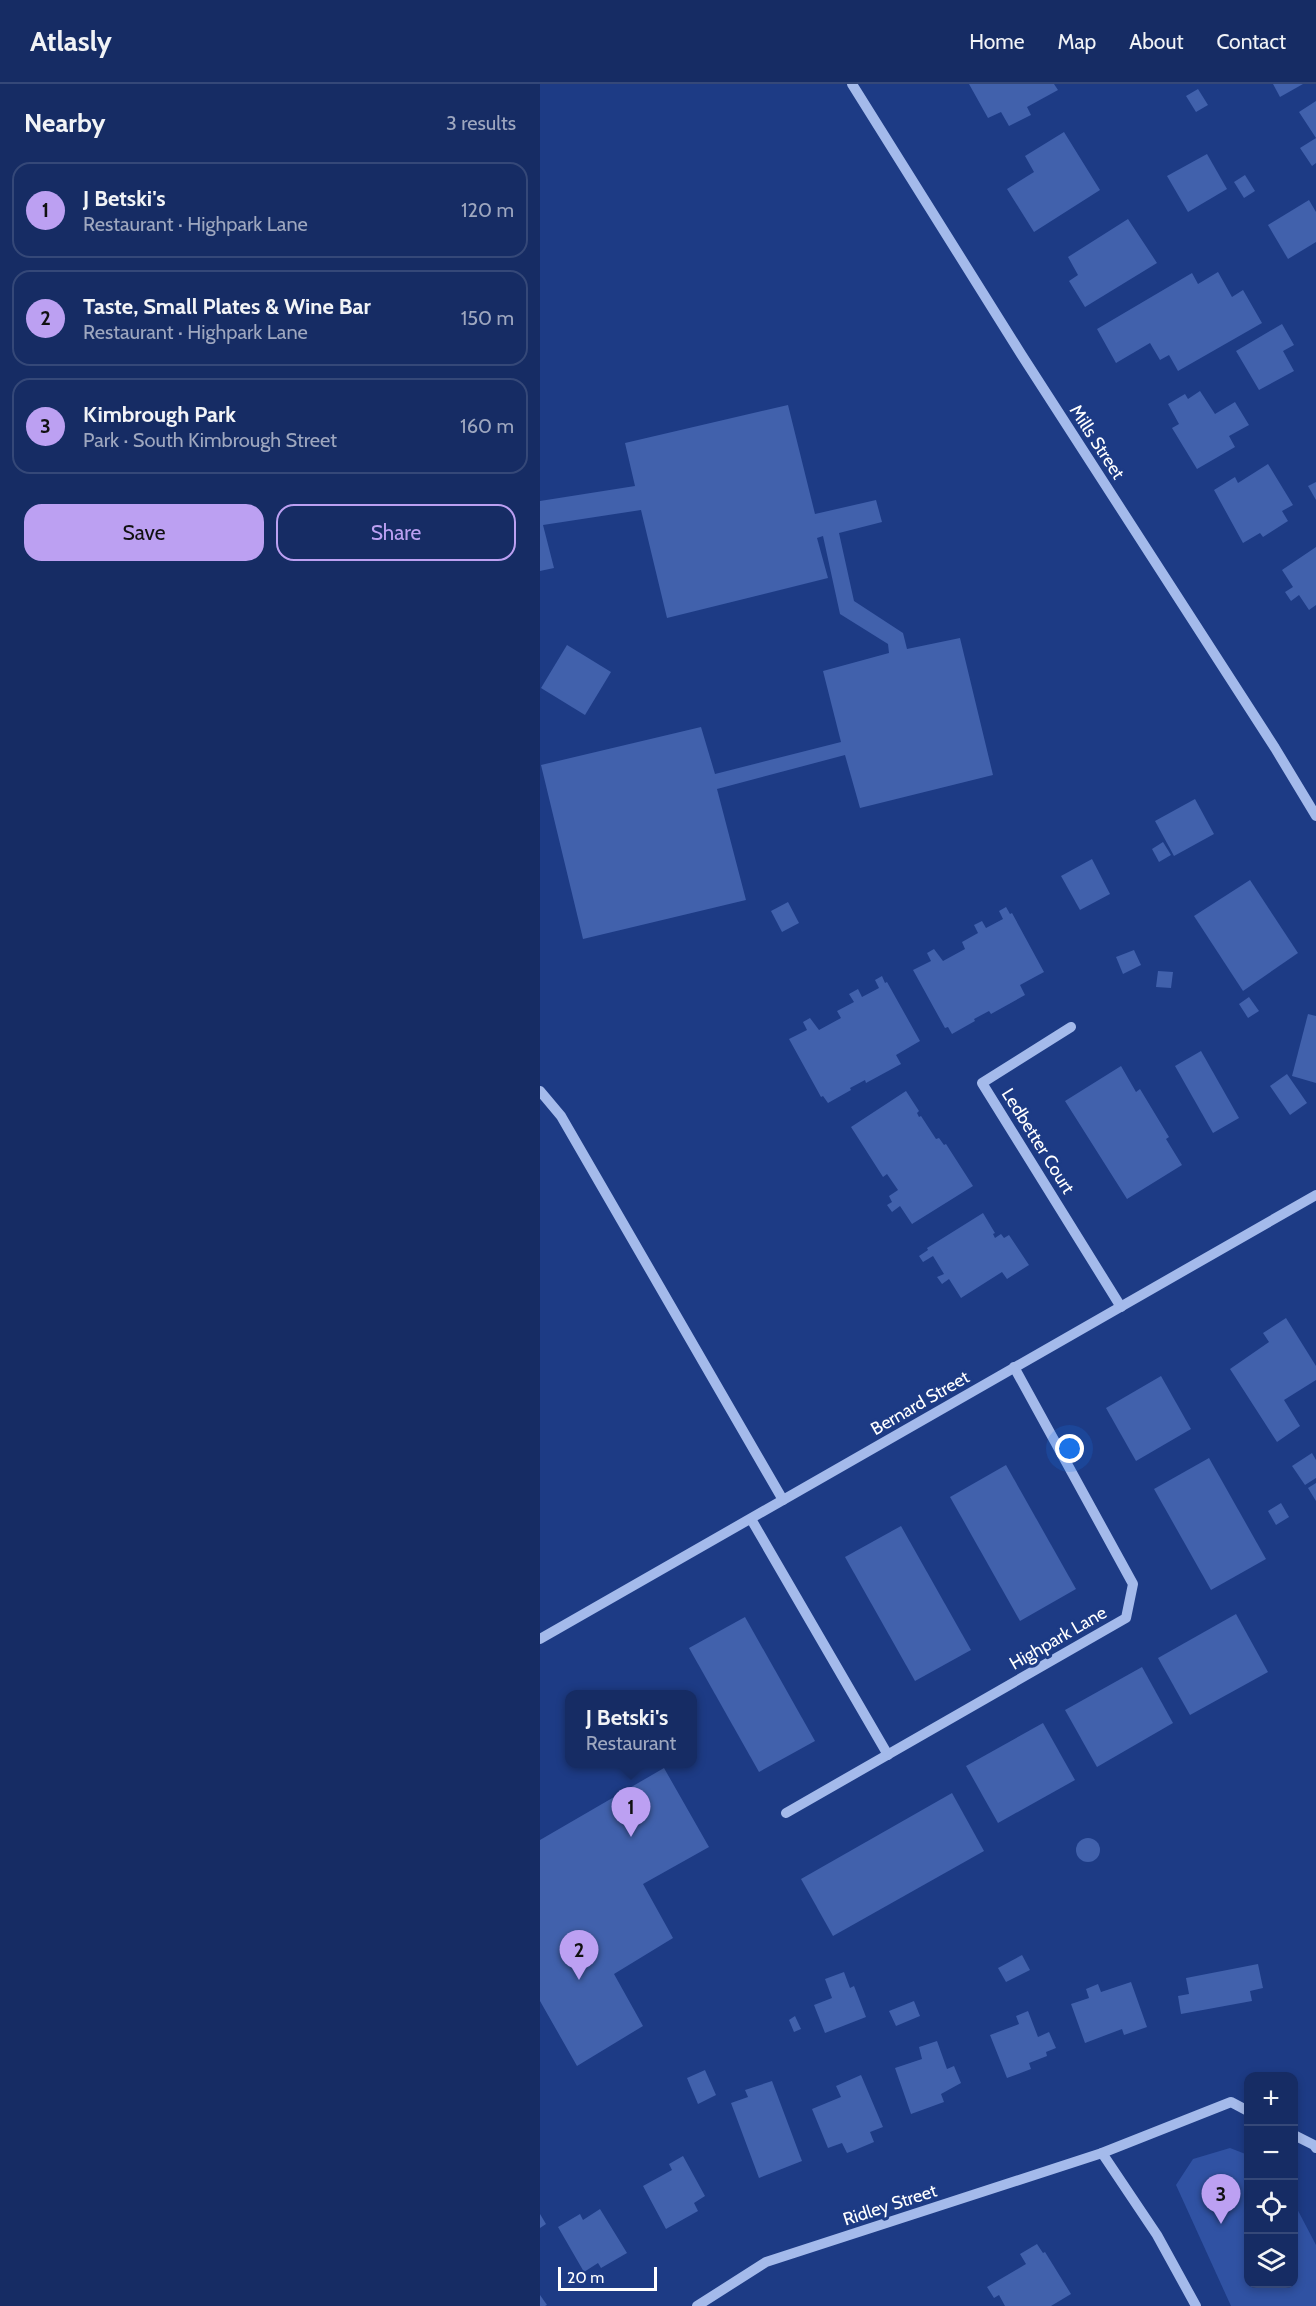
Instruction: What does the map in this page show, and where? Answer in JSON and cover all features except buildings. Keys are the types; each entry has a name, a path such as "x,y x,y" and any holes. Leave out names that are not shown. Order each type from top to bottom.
{"street":[{"name":"Mills Street","path":"852,84 1021,354 1275,748 1316,816"},
{"name":"Ledbetter Court","path":"1071,1027 982,1083 1121,1306"},
{"path":"540,1091 561,1116 783,1500"},
{"name":"Bernard Street","path":"540,1639 1316,1195"},
{"name":"Highpark Lane","path":"786,1813 1126,1618 1133,1584 1014,1368"},
{"path":"751,1519 888,1755"},
{"name":"Ridley Street","path":"697,2306 766,2262 1102,2153 1231,2102 1244,2109"},
{"path":"1298,2137 1316,2148"},
{"path":"1102,2153 1157,2235 1196,2306"}],"shaded area":[{"path":"1230,2148 1244,2153 1244,2288 1298,2288 1298,2211 1316,2245 1316,2306 1231,2306 1176,2185 1193,2159"}],"place":[{"name":"J Betski's","path":"631,1837"},
{"name":"Taste, Small Plates & Wine Bar","path":"579,1980"},
{"name":"Kimbrough Park","path":"1221,2224"}]}
